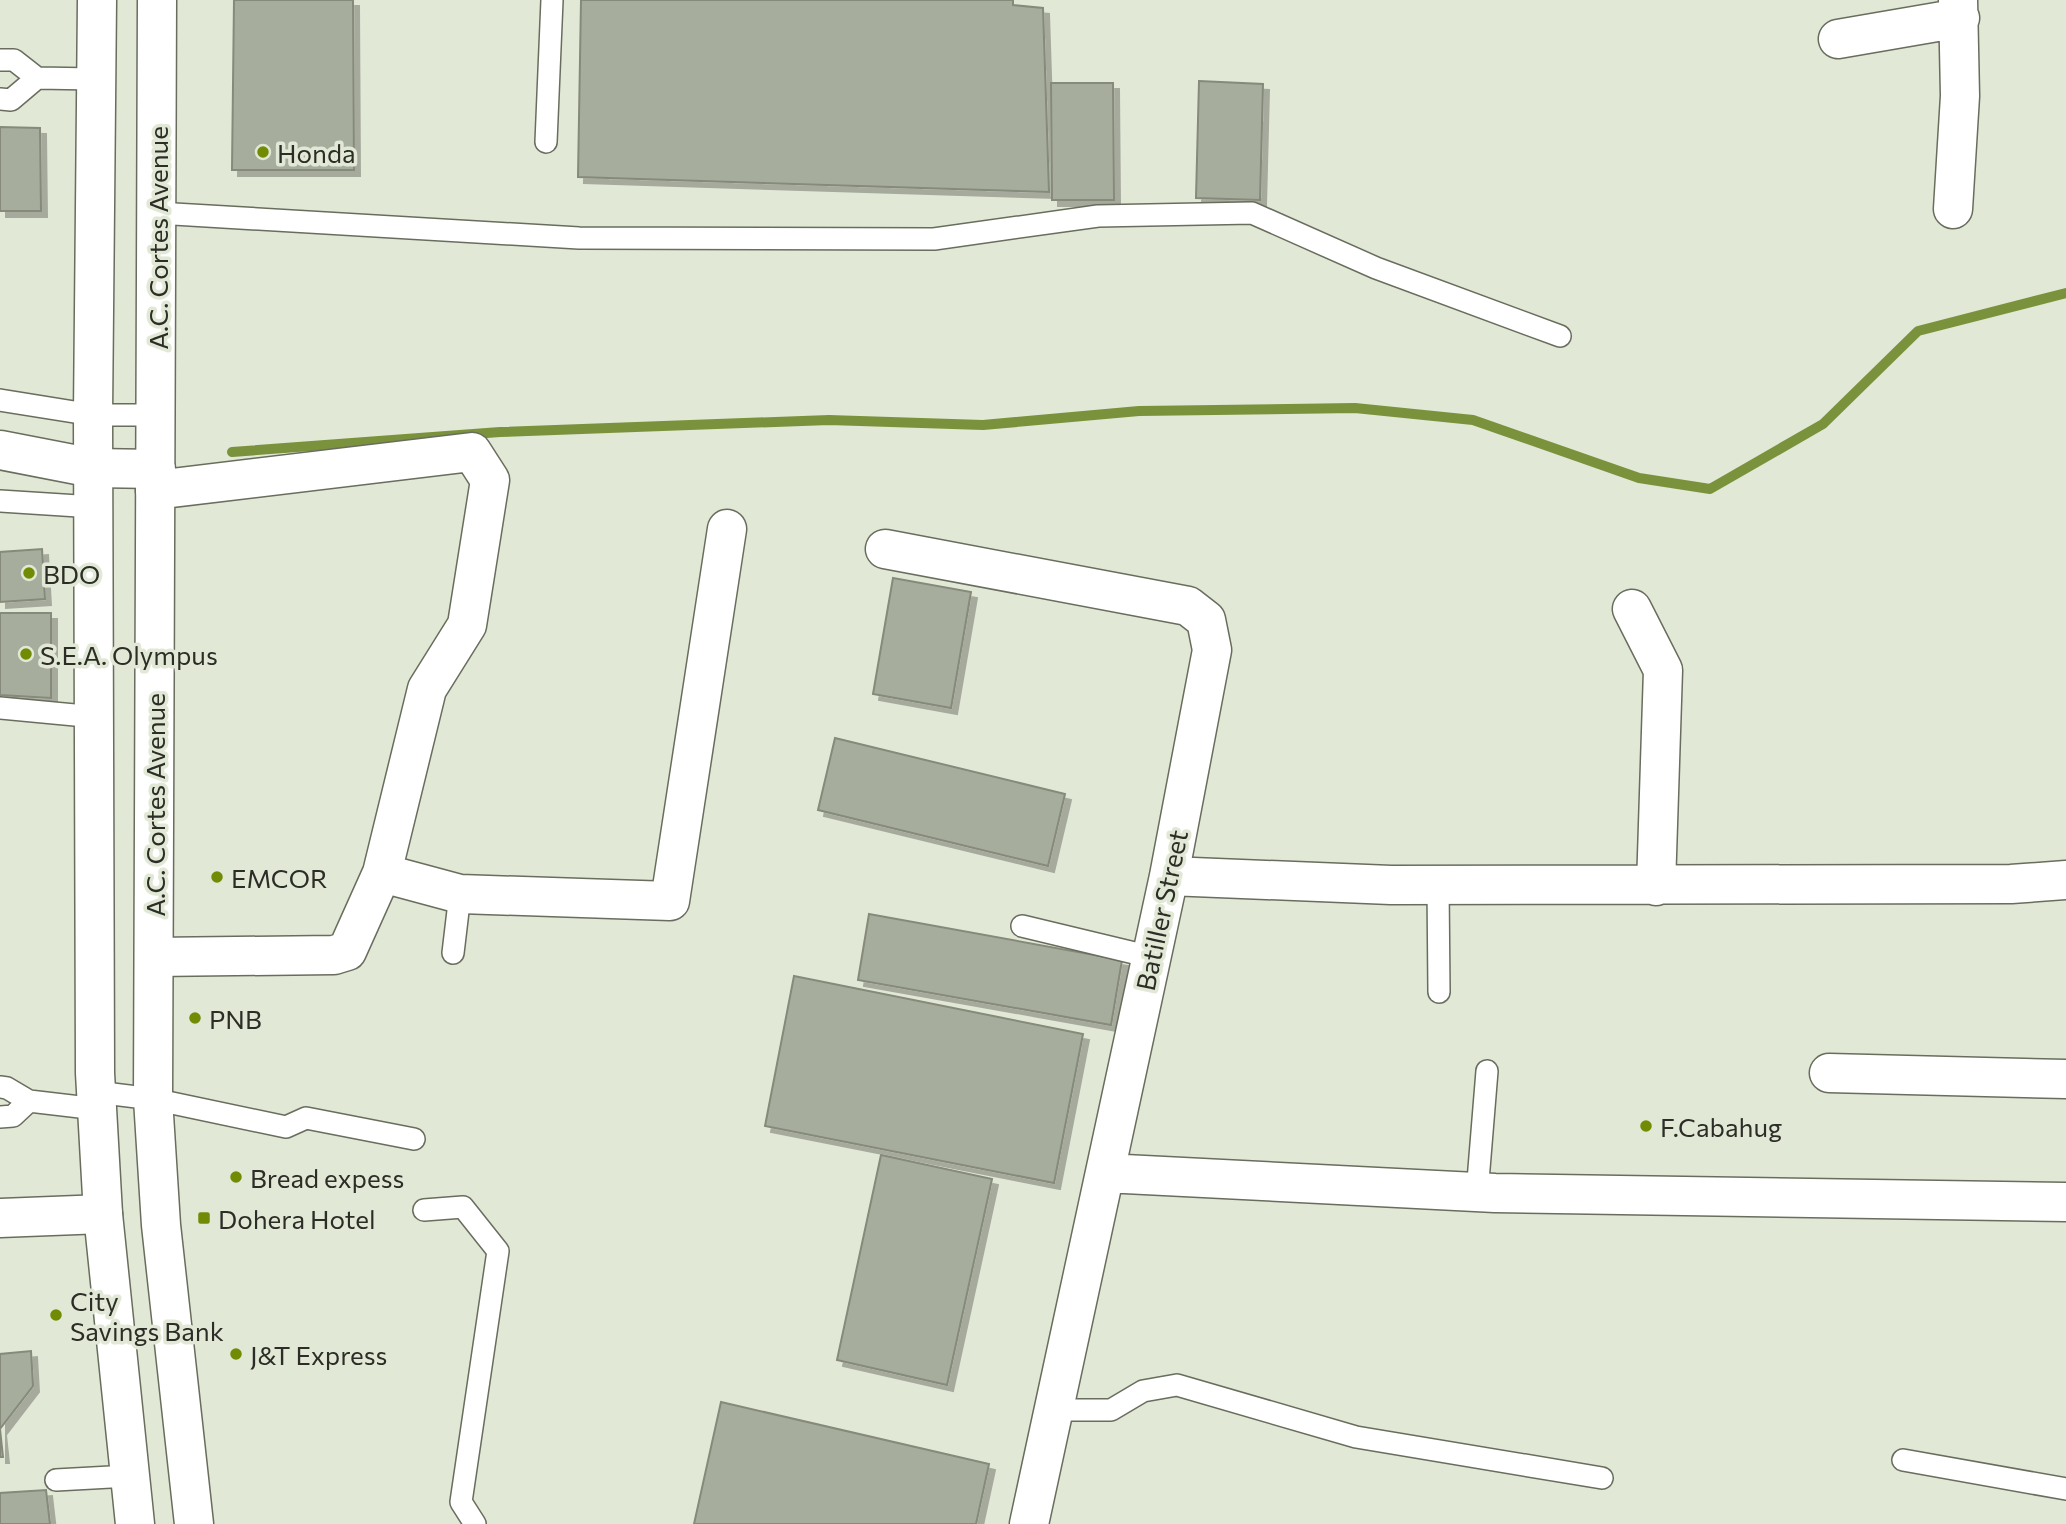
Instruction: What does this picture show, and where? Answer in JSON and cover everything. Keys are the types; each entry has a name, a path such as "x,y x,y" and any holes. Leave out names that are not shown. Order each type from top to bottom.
{"street":[{"path":"97,0 93,415 97,1101 103,1214 135,1524"},
{"name":"A.C. Cortes Avenue","path":"158,0 153,1099 161,1224 194,1524"},
{"path":"1838,39 1959,9 1961,96 1953,209"},
{"path":"0,450 155,479 472,452 482,464 489,480 467,625 426,690 382,873 347,951 334,955 154,957"},
{"path":"382,873 460,894 670,901 727,529"},
{"name":"Batiller Street","path":"885,549 1188,606 1206,620 1212,650 1169,876 1030,1524"},
{"path":"1632,608 1663,670 1656,886"},
{"path":"1169,876 1438,885 1656,886 2011,884 2066,880"},
{"path":"1829,1073 2066,1079"},
{"path":"1105,1173 1477,1193 2066,1202"},
{"path":"0,1218 103,1214"}],"lane":[{"path":"546,142 552,0"},
{"path":"0,61 14,61 37,78 95,79"},
{"path":"0,99 11,100 37,78"},
{"path":"157,214 579,238 934,239 1098,216 1252,213 1376,268 1560,336"},
{"path":"0,400 93,415 156,415"},
{"path":"0,500 94,507"},
{"path":"0,708 96,717"},
{"path":"1438,885 1439,992"},
{"path":"453,953 460,894"},
{"path":"1022,926 1151,957"},
{"path":"1477,1193 1487,1071"},
{"path":"0,1087 7,1088 29,1101 153,1099 286,1127 306,1118 414,1139"},
{"path":"0,1116 13,1116 29,1101"},
{"path":"424,1210 463,1207 498,1251 461,1502 475,1524"},
{"path":"1055,1410 1111,1410 1143,1391 1177,1385 1356,1437 1602,1478"},
{"path":"1903,1460 2066,1489"},
{"path":"56,1480 129,1476"}],"building":[{"path":"234,0 353,0 354,170 232,170"},
{"path":"581,0 1013,0 1013,5 1043,8 1049,192 578,177"},
{"path":"1199,81 1263,84 1260,200 1196,198"},
{"path":"1051,83 1113,83 1114,200 1052,200"},
{"path":"0,127 40,128 41,211 0,211"},
{"path":"42,549 45,599 0,602 0,552"},
{"path":"893,578 971,592 951,708 873,694"},
{"name":"S.E.A. Olympus","path":"0,613 51,613 51,698 0,695"},
{"path":"835,738 1065,794 1048,866 818,810"},
{"path":"869,914 1122,960 1111,1025 858,980"},
{"path":"794,976 1083,1034 1054,1183 765,1126"},
{"path":"881,1155 992,1179 947,1385 837,1360"},
{"path":"31,1351 33,1386 0,1429 0,1354"},
{"path":"721,1402 989,1464 976,1524 694,1524"},
{"path":"0,1429 3,1457 0,1457"},
{"path":"46,1490 50,1524 0,1524 0,1493"}],"waterway":[{"path":"232,452 500,432 829,420 983,425 1139,411 1355,408 1473,420 1639,478 1710,489 1823,424 1918,331 2066,293"}],"place":[{"name":"Honda","path":"263,152"},
{"name":"BDO","path":"29,573"},
{"name":"S.E.A. Olympus","path":"26,654"},
{"name":"EMCOR","path":"217,877"},
{"name":"PNB","path":"195,1018"},
{"name":"F.Cabahug","path":"1646,1126"},
{"name":"Bread expess","path":"236,1177"},
{"name":"Dohera Hotel","path":"204,1218"},
{"name":"City Savings Bank","path":"56,1315"},
{"name":"J&T Express","path":"236,1354"}]}
